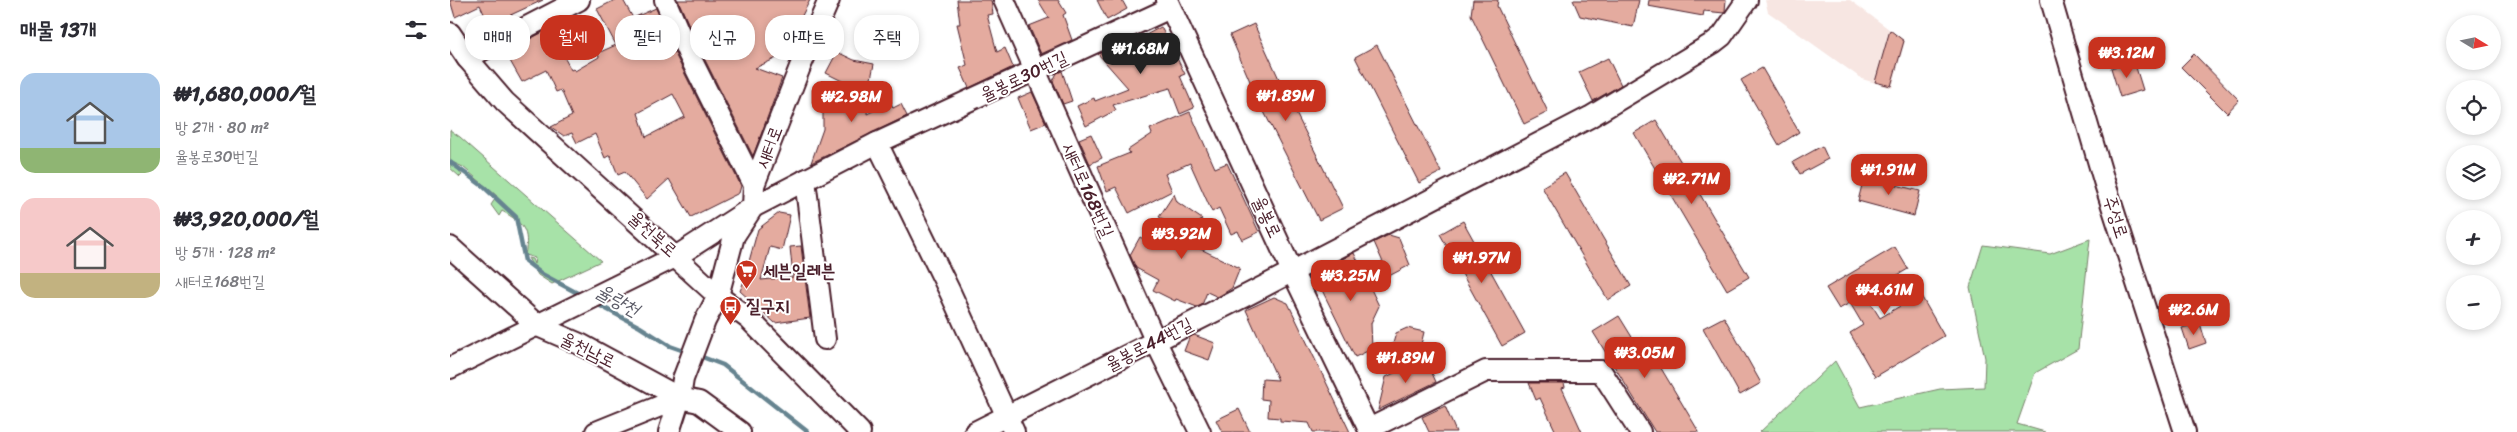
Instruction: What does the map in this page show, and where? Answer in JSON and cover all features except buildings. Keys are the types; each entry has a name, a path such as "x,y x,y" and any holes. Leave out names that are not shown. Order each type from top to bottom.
{"street":[{"path":"530,25 579,0"},
{"path":"665,0 688,53 754,185"},
{"name":"새터로","path":"669,432 705,321 718,296 734,236 752,207 754,185 800,67 829,0"},
{"name":"새터로168번길","path":"1004,0 1155,340 1200,432"},
{"name":"율봉로44번길","path":"975,432 1011,424 1155,340 1590,117 1713,43 1722,36 1747,0"},
{"name":"주성로","path":"2051,0 2104,181 2185,432"},
{"name":"율봉로30번길","path":"450,368 677,256 752,207 877,143 1035,72 1169,4"},
{"name":"율봉로","path":"1169,4 1292,271 1370,431"},
{"name":"율천북로","path":"450,33 465,55"},
{"name":"율천북로","path":"469,60 519,115 677,256 718,296 749,319 860,432"},
{"path":"877,143 950,292 1011,424"},
{"path":"805,180 826,339"},
{"name":"율천남로","path":"450,247 538,326 682,388 740,432"},
{"path":"1370,431 1486,371 1601,371 1640,432"},
{"path":"596,432 682,388"}],"shaded area":[{"path":"1765,0 1850,0 1905,41 1892,88 1862,79 1768,12"}],"green space":[{"path":"450,130 601,261 552,284 538,275 528,258 532,259 534,264 535,258 525,255 526,239 523,228 515,219 502,211 499,216 491,205 497,196 463,167 454,163 462,175 460,177 450,168"},
{"path":"2090,239 2078,349 2035,373 2017,424 2045,432 1760,432 1835,361 1860,407 1940,389 1984,387 1985,358 1970,287 1983,245 2050,254"}],"waterway":[{"name":"율량천","path":"450,162 484,187 516,217 525,261 542,274 581,295"},
{"name":"율량천","path":"595,303 640,327 670,346 687,352"},
{"name":"율량천","path":"697,355 723,365 808,432"}],"place":[{"name":"세븐일레븐","path":"747,290"},
{"name":"질구지","path":"730,325"}]}
